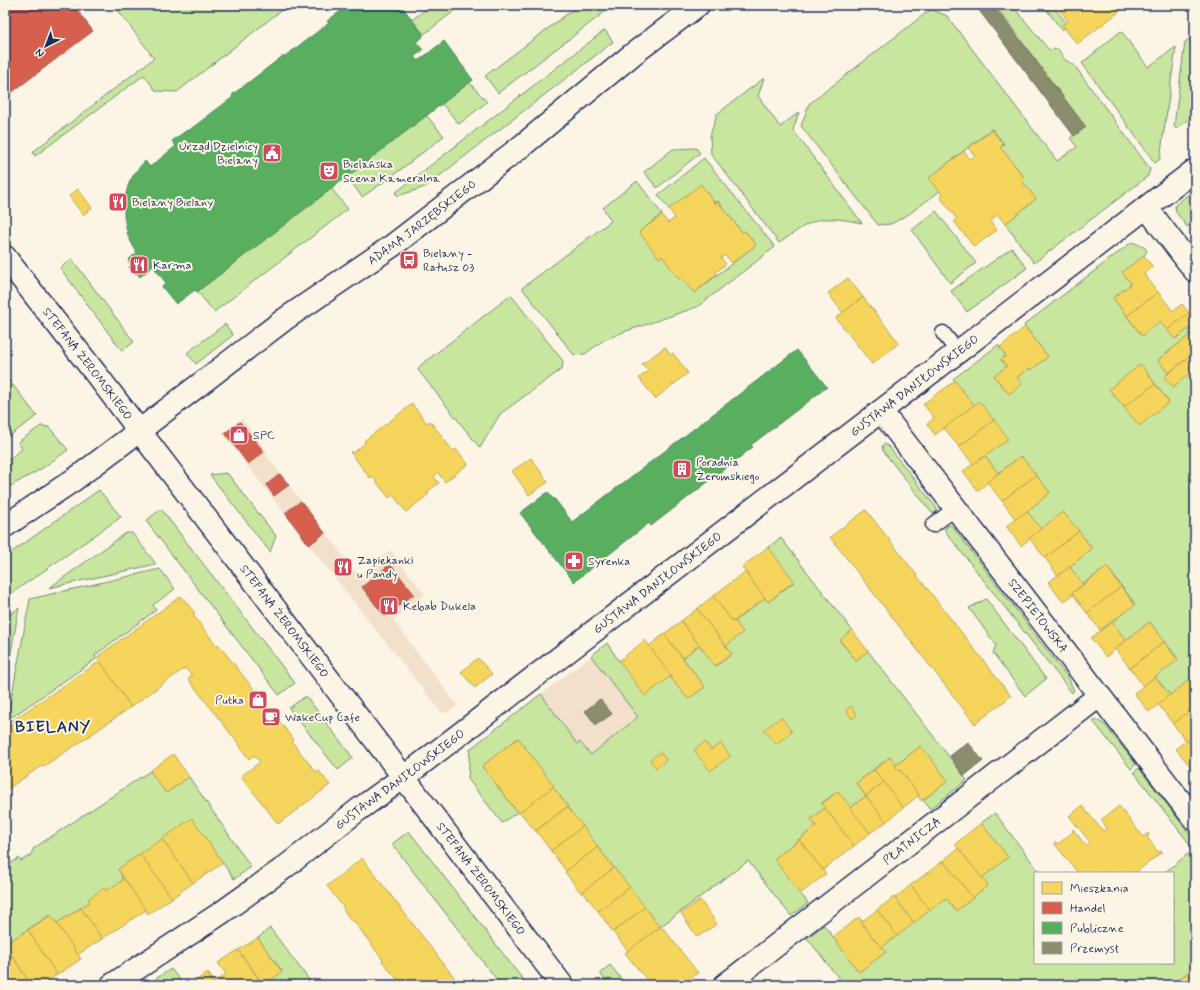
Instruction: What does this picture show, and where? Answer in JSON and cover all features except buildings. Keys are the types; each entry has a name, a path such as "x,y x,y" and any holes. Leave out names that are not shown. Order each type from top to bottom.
{"street":[{"name":"ADAMA JARZĘBSKIEGO","path":"5,526 75,479 285,319 392,246 523,145 689,8"},
{"name":"GUSTAWA DANIŁOWSKIEGO","path":"112,985 284,868 1195,170"},
{"path":"1146,208 1195,271"},
{"name":"STEFANA ŻEROMSKIEGO","path":"5,258 562,985"},
{"name":"SZEPIETOWSKA","path":"881,411 1195,820"},
{"name":"PŁATNICZA","path":"725,985 1099,696"}],"lane":[{"path":"943,333 958,352"},
{"path":"933,525 956,508"}],"shaded area":[{"path":"242,419 268,452 266,455 359,576 390,550 425,594 393,620 458,706 446,713 441,712 222,433"},
{"path":"591,656 638,717 591,756 581,742 577,744 541,694"}],"green space":[{"path":"114,5 288,5 177,92 156,91 144,75 35,156 33,153 34,151 154,58"},
{"path":"431,5 462,5 423,35 412,20"},
{"path":"579,5 614,5 498,93 485,76"},
{"path":"995,5 1012,5 1049,50 1058,49 1065,60 1074,65 1150,169 1148,176 1034,263 1005,224 1036,199 1021,180 1024,177 1000,147 1004,144 992,129 930,177 940,191 909,214 891,224 878,225 801,126 809,104 931,9 947,16 1057,161 1077,147 1070,138 1085,127"},
{"path":"1043,5 1052,5 1068,25 1062,30"},
{"path":"605,30 613,42 425,187 398,196 395,193"},
{"path":"1121,31 1148,67 1176,47 1160,159 1155,163 1082,63"},
{"path":"1195,34 1195,114 1176,129 1174,126 1185,42"},
{"path":"764,78 758,96 780,127 799,112 793,130 862,223 835,219 819,220 807,224 779,243 711,154 710,136 717,114"},
{"path":"469,82 487,102 459,124 442,104"},
{"path":"426,115 444,136 391,177 362,197 347,176"},
{"path":"696,148 700,153 657,188 644,172 673,149"},
{"path":"704,158 775,247 697,307 621,333 604,340 585,354 574,355 522,288 611,221 603,208 637,181 662,214 639,232 659,257 662,256 679,278 681,276 694,293 756,245 745,231 742,232 718,201 715,203 701,185 669,209 658,195"},
{"path":"331,188 348,209 214,312 197,291"},
{"path":"1195,189 1195,221 1187,227 1176,212 1175,205"},
{"path":"936,211 976,263 950,283 912,230"},
{"path":"1132,242 1144,247 1147,250 1144,256 1123,272 1131,284 1113,298 1142,336 1160,321 1175,339 1195,324 1195,331 1158,360 1168,373 1165,377 1173,387 1195,369 1195,680 1193,677 1170,695 1155,677 1178,659 1150,622 1126,640 1112,622 1135,604 1107,567 1083,584 1070,567 1092,548 1063,512 1041,529 1027,511 1050,493 1021,456 998,473 985,456 1008,439 974,405 953,379 998,345 1006,356 1001,360 1007,366 994,376 1009,394 1021,384 1017,378 1027,369 1032,369 1048,357 1024,325","holes":["1141,365 1169,402 1139,425 1109,389"]},
{"path":"1012,248 1027,268 967,312 951,291"},
{"path":"72,259 134,342 122,351 60,268"},
{"path":"511,295 563,361 562,369 500,414 480,448 418,370 421,365"},
{"path":"225,324 233,335 196,364 187,353"},
{"path":"5,375 37,416 5,439"},
{"path":"41,426 49,427 68,450 41,469 5,489 5,462 22,449 18,442"},
{"path":"885,444 889,447 936,507 937,510 935,513 932,513 883,451 882,446"},
{"path":"227,473 276,536 270,552 210,475"},
{"path":"99,490 121,517 5,598 5,557"},
{"path":"161,509 295,683 279,695 146,521"},
{"path":"949,525 952,526 1069,679 1074,691 1072,693 945,531 945,528"},
{"path":"126,533 132,533 156,564 49,588"},
{"path":"781,538 852,630 840,641 856,660 868,651 967,780 930,809 923,800 948,781 921,746 896,765 890,757 856,783 866,796 850,808 838,791 822,803 825,808 811,819 816,826 774,859 808,903 791,916 748,861 660,927 567,807 553,787 554,786 518,738 482,766 517,812 502,823 468,779 470,749 541,694 577,744 580,742 591,755 638,717 591,656 607,643 619,661 670,677 688,699 705,687 683,658 699,645 716,666 732,654 726,646 743,632 735,621 765,598 768,602 794,582 768,547"},
{"path":"160,569 175,589 153,605 156,610 95,655 96,659 12,717 9,710 30,599"},
{"path":"986,599 1046,679 1025,696 993,653 996,645 969,608"},
{"path":"19,608 5,685 5,618"},
{"path":"306,696 353,758 338,770 289,708"},
{"path":"1097,720 1105,725 1136,764 1131,769 1093,721"},
{"path":"1139,768 1195,841 1195,851 1134,772"},
{"path":"150,771 166,793 189,777 251,867 234,879 192,819 118,869 123,880 106,891 88,899 90,902 57,923 50,915 6,944 13,957 5,961 5,867 19,858 21,861 30,856 34,848"},
{"path":"995,813 1039,872 1034,872 1034,964 1174,964 1174,872 1165,872 1188,854 1195,862 1195,967 1172,985 844,985 807,938 824,925 859,972 886,952 882,947 946,898 956,911 973,898 982,878 1008,857 981,823"},
{"path":"409,831 527,985 501,985 392,844"},
{"path":"270,928 313,985 264,985 282,971 258,938"},
{"path":"610,965 626,985 608,985 600,973"},
{"path":"171,969 184,985 146,985"}],"place":[{"name":"Urząd Dzielnicy Bielany","path":"272,153"},
{"name":"Bielańska Scena Kameralna","path":"329,171"},
{"name":"Bielany Bielany","path":"118,202"},
{"name":"Bielany - Ratusz 03","path":"409,260"},
{"name":"Karma","path":"139,265"},
{"name":"SPC","path":"239,435"},
{"name":"Poradnia Żeromskiego","path":"682,469"},
{"name":"Syrenka","path":"574,561"},
{"name":"Zapiekanki u Pandy","path":"343,567"},
{"name":"Kebab Dukela","path":"389,606"},
{"name":"Putka","path":"258,700"},
{"name":"WakeCup Cafe","path":"271,717"}],"district":[{"name":"BIELANY","path":"53,726"}]}
